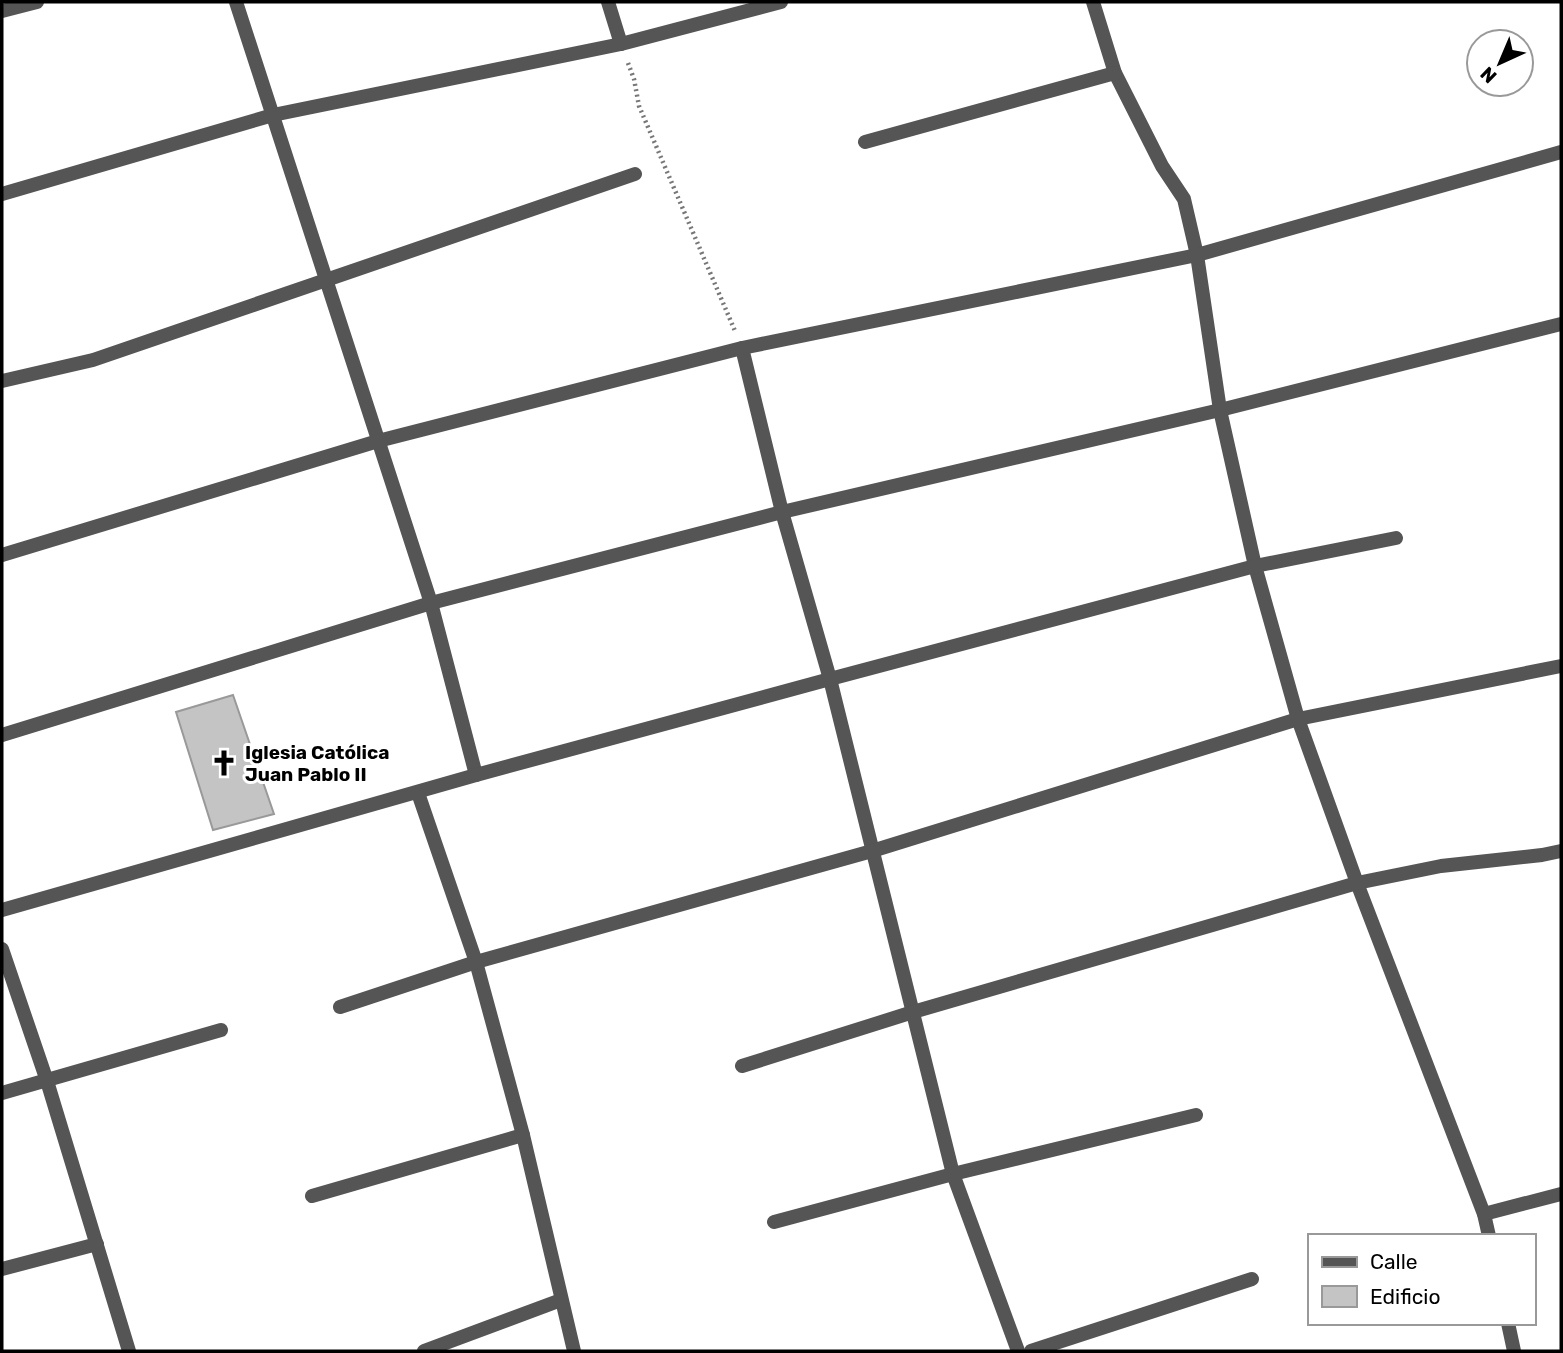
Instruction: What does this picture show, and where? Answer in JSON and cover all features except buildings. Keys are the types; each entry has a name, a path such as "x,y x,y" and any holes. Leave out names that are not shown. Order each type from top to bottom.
{"street":[{"path":"2,11 37,2"},
{"path":"236,2 431,603 476,775"},
{"path":"608,2 621,44"},
{"path":"2,194 273,115 621,44 781,2"},
{"path":"1093,2 1115,73 1163,166 1184,199 1197,255 1220,410 1255,566 1298,719 1357,883 1484,1214 1489,1234"},
{"path":"865,142 1115,73"},
{"path":"2,555 378,441 742,348 1197,255 1561,152"},
{"path":"2,381 93,360 635,174"},
{"path":"2,736 431,603 782,512 1220,410 1561,324"},
{"path":"742,348 782,512 830,679 953,1174 1018,1351"},
{"path":"2,910 476,775 830,679 1255,566 1396,538"},
{"path":"340,1007 476,962 872,851 1298,719 1561,666"},
{"path":"418,793 476,962 523,1135 574,1351"},
{"path":"742,1066 913,1012 1357,883 1441,866 1561,851"},
{"path":"2,949 47,1081 129,1351"},
{"path":"2,1093 221,1030"},
{"path":"774,1222 953,1174 1196,1115"},
{"path":"312,1196 523,1135"},
{"path":"1484,1214 1561,1195"},
{"path":"2,1269 97,1244"},
{"path":"1031,1351 1252,1279"},
{"path":"424,1351 561,1300"},
{"path":"1508,1325 1514,1351"}],"path":[{"path":"621,44 634,79 639,106 742,348"}],"place":[{"name":"Iglesia Católica Juan Pablo II","path":"224,763"}]}
